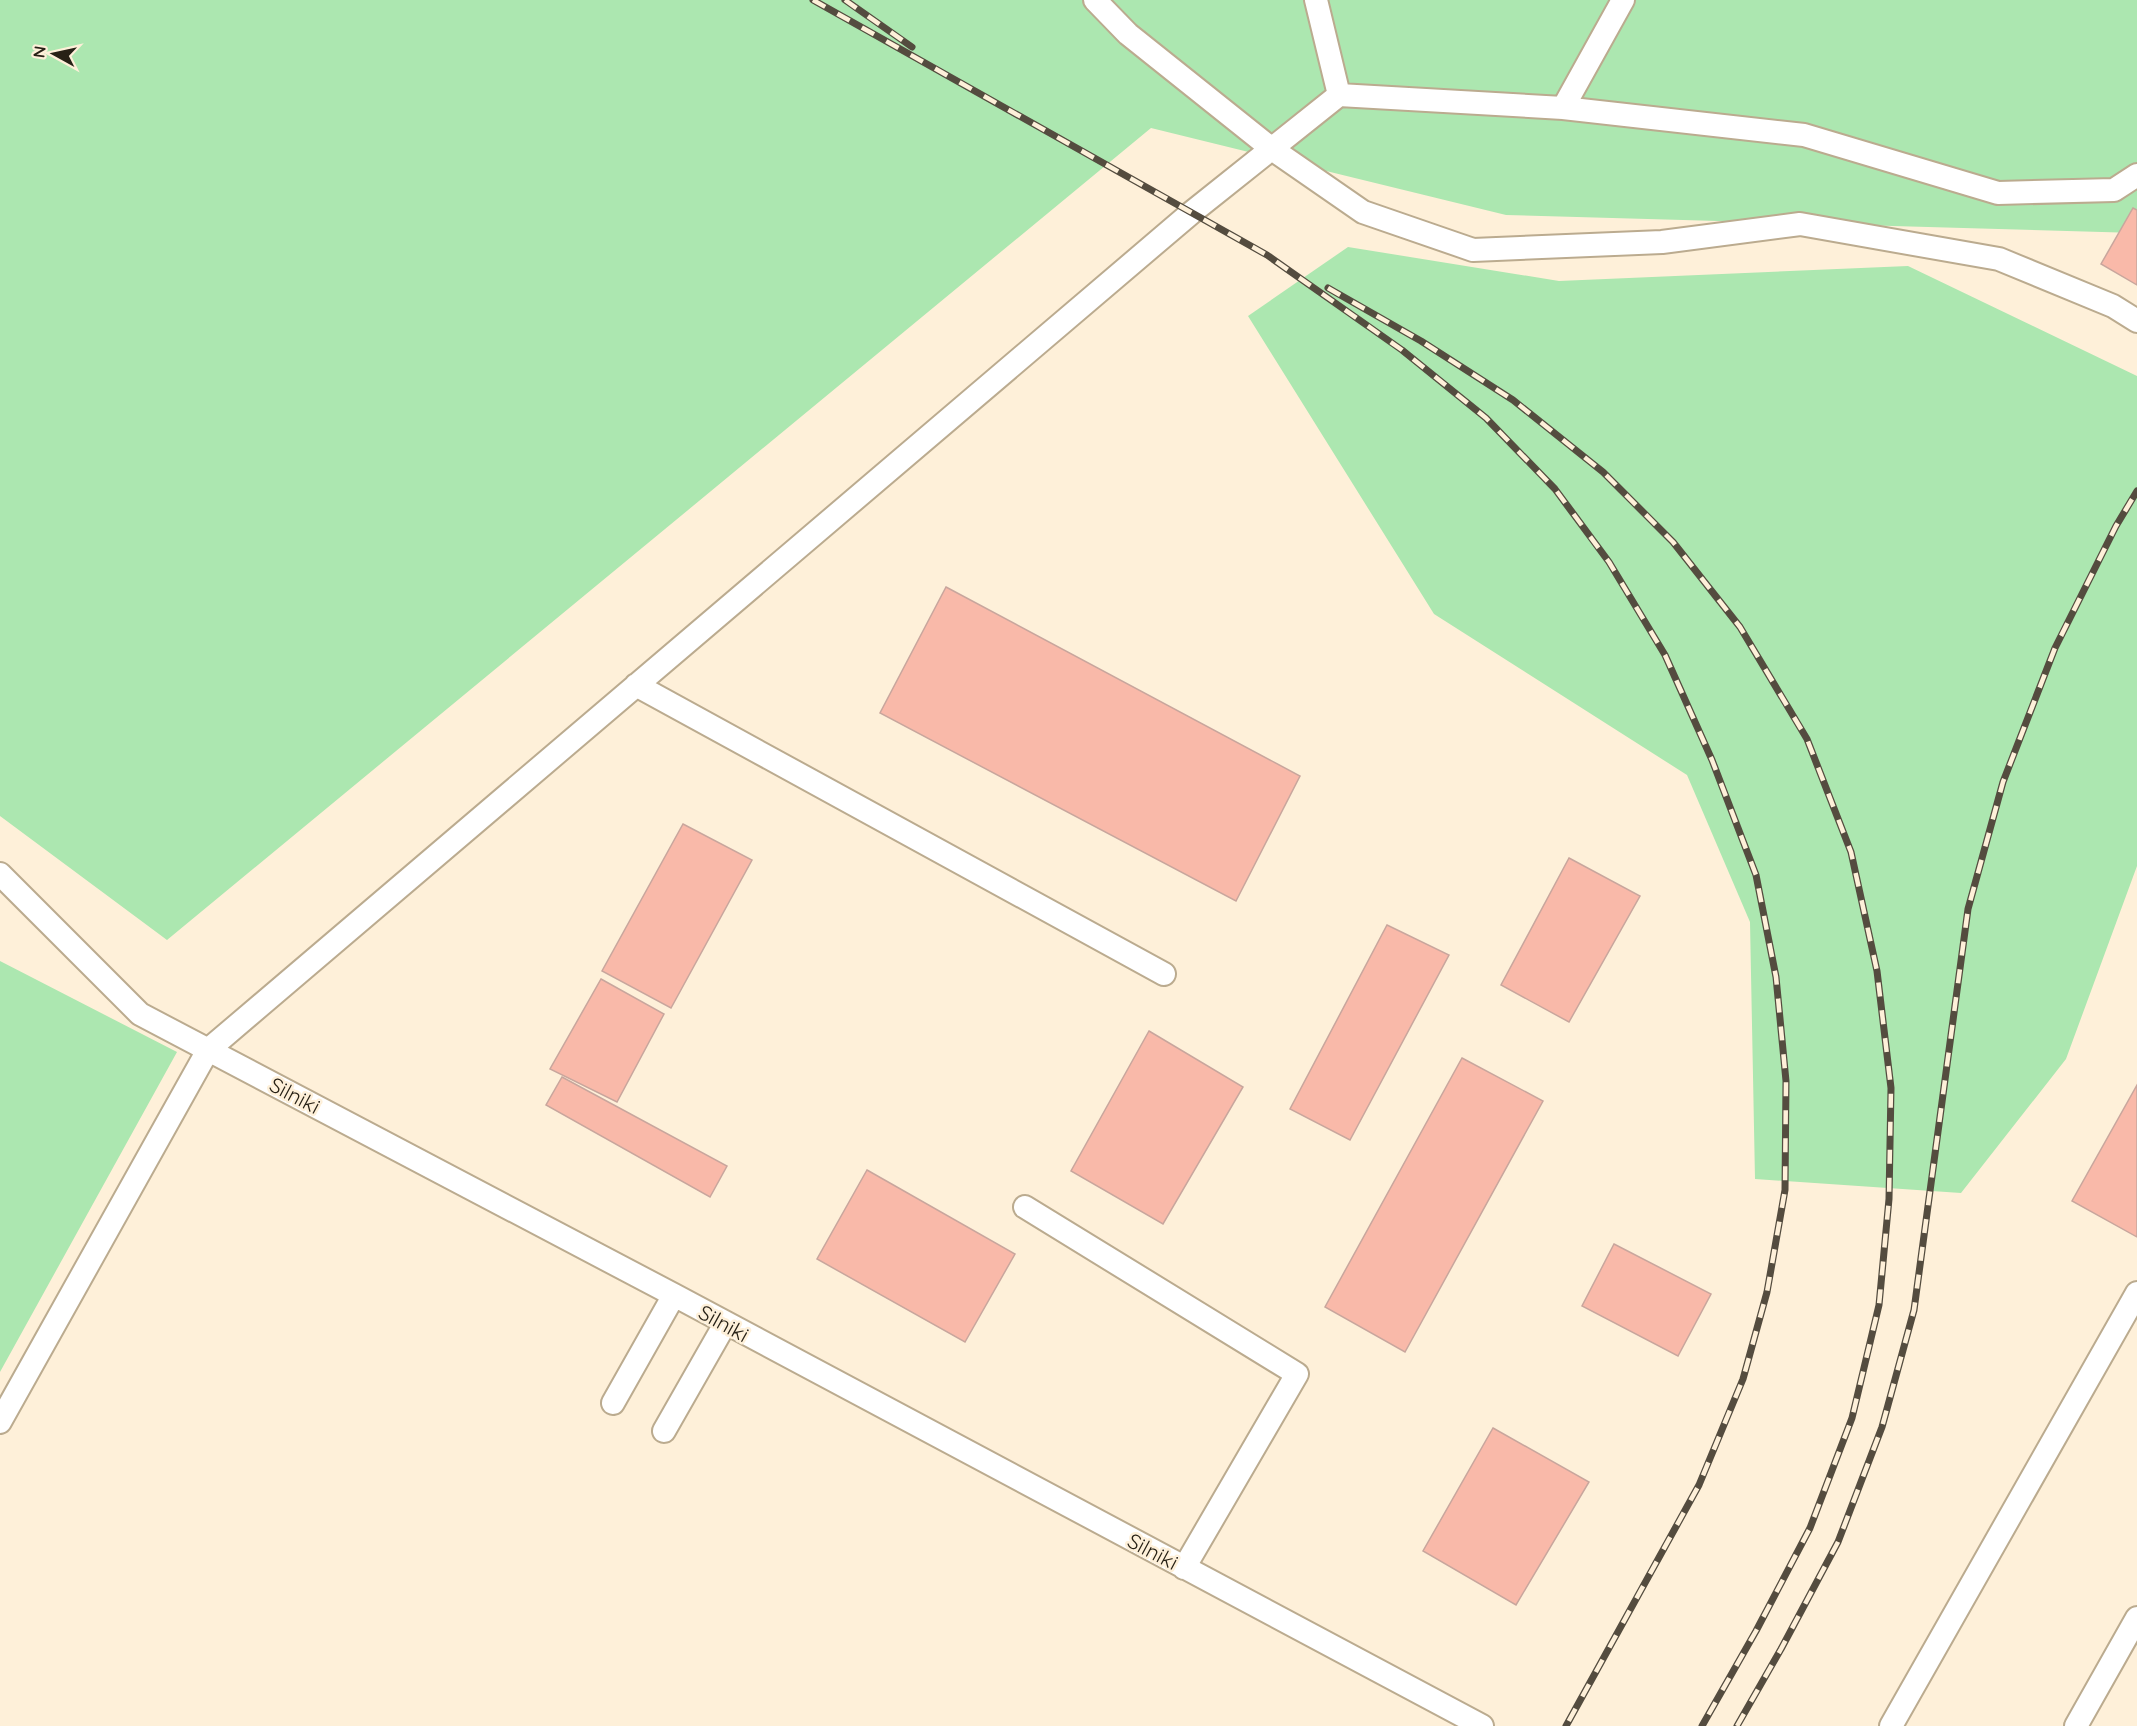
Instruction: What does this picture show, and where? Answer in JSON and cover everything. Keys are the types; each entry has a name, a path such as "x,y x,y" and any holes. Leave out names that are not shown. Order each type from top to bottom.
{"lane":[{"path":"1095,0 1128,34 1272,149 1363,212 1473,250 1662,242 1800,224 1999,259 2113,306 2137,321"},
{"path":"1316,0 1339,95"},
{"path":"1563,108 1623,0"},
{"path":"0,1422 207,1050 1182,221 1339,95 1563,108 1804,135 1998,193 2114,190 2137,176"},
{"path":"636,685 1164,974"},
{"name":"Silniki","path":"2,877 140,1014 674,1295 1482,1726"},
{"path":"1024,1207 1297,1374 1184,1568"},
{"path":"1891,1726 2137,1293"},
{"path":"613,1403 674,1295"},
{"path":"664,1431 725,1324"},
{"path":"2076,1726 2137,1618"}],"green space":[{"path":"0,0 2137,0 2137,233 1506,215 1151,128 167,940 0,816"},
{"path":"1348,247 1559,281 1908,266 2137,376 2137,866 2066,1059 1961,1193 1755,1179 1750,922 1687,775 1434,614 1248,316"},
{"path":"0,961 177,1052 0,1372"}],"building":[{"path":"2133,208 2137,210 2137,285 2101,264"},
{"path":"946,587 1300,776 1236,901 880,713"},
{"path":"683,824 752,860 671,1008 602,971"},
{"path":"1569,858 1640,896 1569,1022 1501,985"},
{"path":"1387,925 1449,955 1350,1140 1290,1109"},
{"path":"601,979 664,1014 617,1102 550,1069"},
{"path":"1149,1031 1243,1087 1163,1224 1071,1171"},
{"path":"1462,1058 1543,1101 1405,1352 1325,1307"},
{"path":"562,1077 727,1166 710,1197 546,1105"},
{"path":"2137,1085 2137,1237 2072,1201"},
{"path":"867,1170 1015,1254 965,1342 817,1259"},
{"path":"1614,1244 1711,1294 1678,1356 1582,1306"},
{"path":"1493,1428 1589,1482 1516,1605 1423,1551"}],"railway":[{"path":"813,0 1267,255 1402,350 1486,418 1555,489 1609,562 1665,655 1712,760 1756,875 1776,977 1786,1081 1785,1190 1767,1292 1743,1379 1699,1485 1566,1726"},
{"path":"845,0 912,47"},
{"path":"1328,288 1421,341 1513,400 1603,472 1673,542 1740,627 1807,739 1851,852 1877,971 1891,1088 1889,1199 1879,1305 1852,1418 1810,1528 1756,1631 1702,1726"},
{"path":"1737,1726 1838,1542 1882,1427 1914,1310 1968,909 2003,782 2055,648 2116,526 2137,491"}]}
